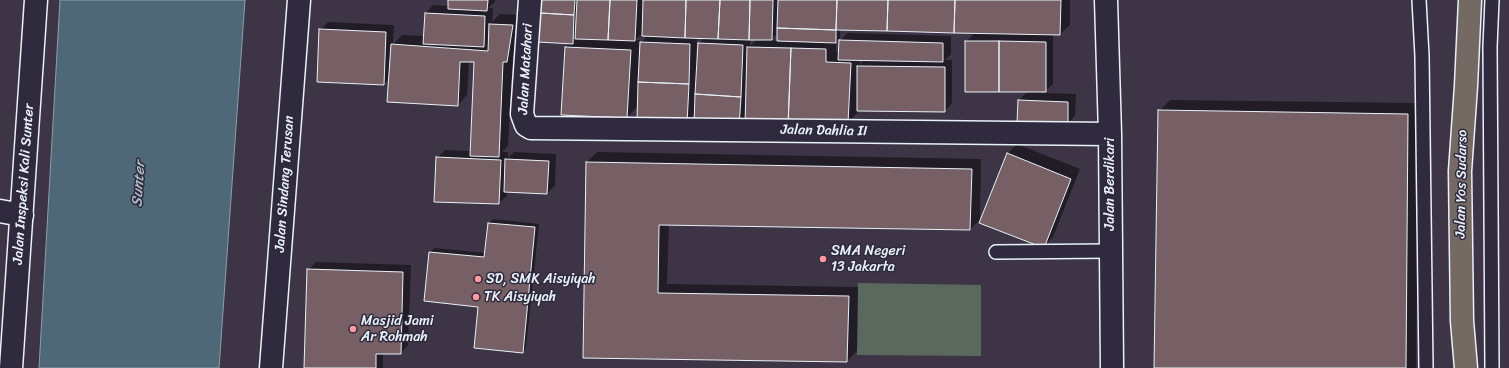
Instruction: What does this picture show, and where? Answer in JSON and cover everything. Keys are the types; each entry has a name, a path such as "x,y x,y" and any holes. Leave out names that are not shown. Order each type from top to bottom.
{"highway":[{"name":"Jalan Yos Sudarso","path":"1466,368 1462,321 1460,171 1470,0"}],"street":[{"name":"Jalan Inspeksi Kali Sunter","path":"11,368 36,0"},
{"name":"Jalan Sindang Terusan","path":"271,368 299,0"},
{"name":"Jalan Matahari","path":"530,0 522,114 526,125 531,128 538,128"},
{"name":"Jalan Berdikari","path":"1106,0 1110,134 1112,368"},
{"name":"Jalan Dahlia II","path":"538,128 1110,134"},
{"path":"0,211 22,215"}],"lane":[{"path":"1419,0 1422,56 1426,368"},
{"path":"1492,0 1490,63 1492,368"},
{"path":"996,252 1110,251"}],"green space":[{"path":"858,283 981,285 981,356 857,355"}],"water":[{"name":"Sunter","path":"60,0 245,0 219,368 39,368"}],"building":[{"path":"448,0 488,0 487,11 448,9"},
{"path":"540,0 575,0 574,15 540,13"},
{"path":"577,0 610,0 608,40 575,39"},
{"path":"610,0 637,0 635,41 608,40"},
{"path":"643,0 686,0 685,38 642,36"},
{"path":"686,0 720,0 718,39 685,38"},
{"path":"720,0 750,0 749,40 718,39"},
{"path":"750,0 773,0 772,40 749,40"},
{"path":"778,0 837,0 836,30 777,28"},
{"path":"837,0 888,0 887,31 836,30"},
{"path":"888,0 955,0 954,33 887,31"},
{"path":"955,0 1061,0 1060,35 954,33"},
{"path":"425,13 485,16 484,47 423,44"},
{"path":"540,13 574,15 573,44 538,42"},
{"path":"489,24 513,25 507,62 503,62 499,157 470,156 474,62 460,62 458,106 387,102 391,44 488,51"},
{"path":"777,28 836,30 836,43 777,41"},
{"path":"319,29 386,32 384,85 317,82"},
{"path":"839,40 943,43 943,62 838,60"},
{"path":"965,41 999,41 999,92 965,92"},
{"path":"999,41 1046,42 1046,92 999,92"},
{"path":"640,42 690,44 689,84 638,82"},
{"path":"698,43 743,45 741,97 695,94"},
{"path":"565,47 631,50 627,118 561,115"},
{"path":"747,47 791,48 788,126 745,125"},
{"path":"791,48 826,49 826,62 851,63 848,123 788,126"},
{"path":"857,66 945,67 945,112 857,111"},
{"path":"638,82 689,84 687,124 637,122"},
{"path":"695,94 741,97 739,127 694,125"},
{"path":"1018,100 1068,102 1068,125 1017,123"},
{"path":"1158,110 1408,114 1406,368 1154,368"},
{"path":"1007,153 1071,179 1044,248 979,223"},
{"path":"436,157 501,160 499,204 434,202"},
{"path":"505,159 549,161 547,194 504,192"},
{"path":"586,162 972,169 970,230 659,225 658,293 849,296 847,362 583,358"},
{"name":"SD, SMK Aisyiyah","path":"488,223 535,227 523,353 474,348 478,307 424,301 429,252 484,257"},
{"name":"Masjid Jami Ar Rohmah","path":"307,269 403,272 401,354 376,354 376,368 304,368"}],"place":[{"name":"SMA Negeri 13 Jakarta","path":"823,259"},
{"name":"SD, SMK Aisyiyah","path":"478,279"},
{"name":"TK Aisyiyah","path":"476,297"},
{"name":"Masjid Jami Ar Rohmah","path":"353,329"}]}
